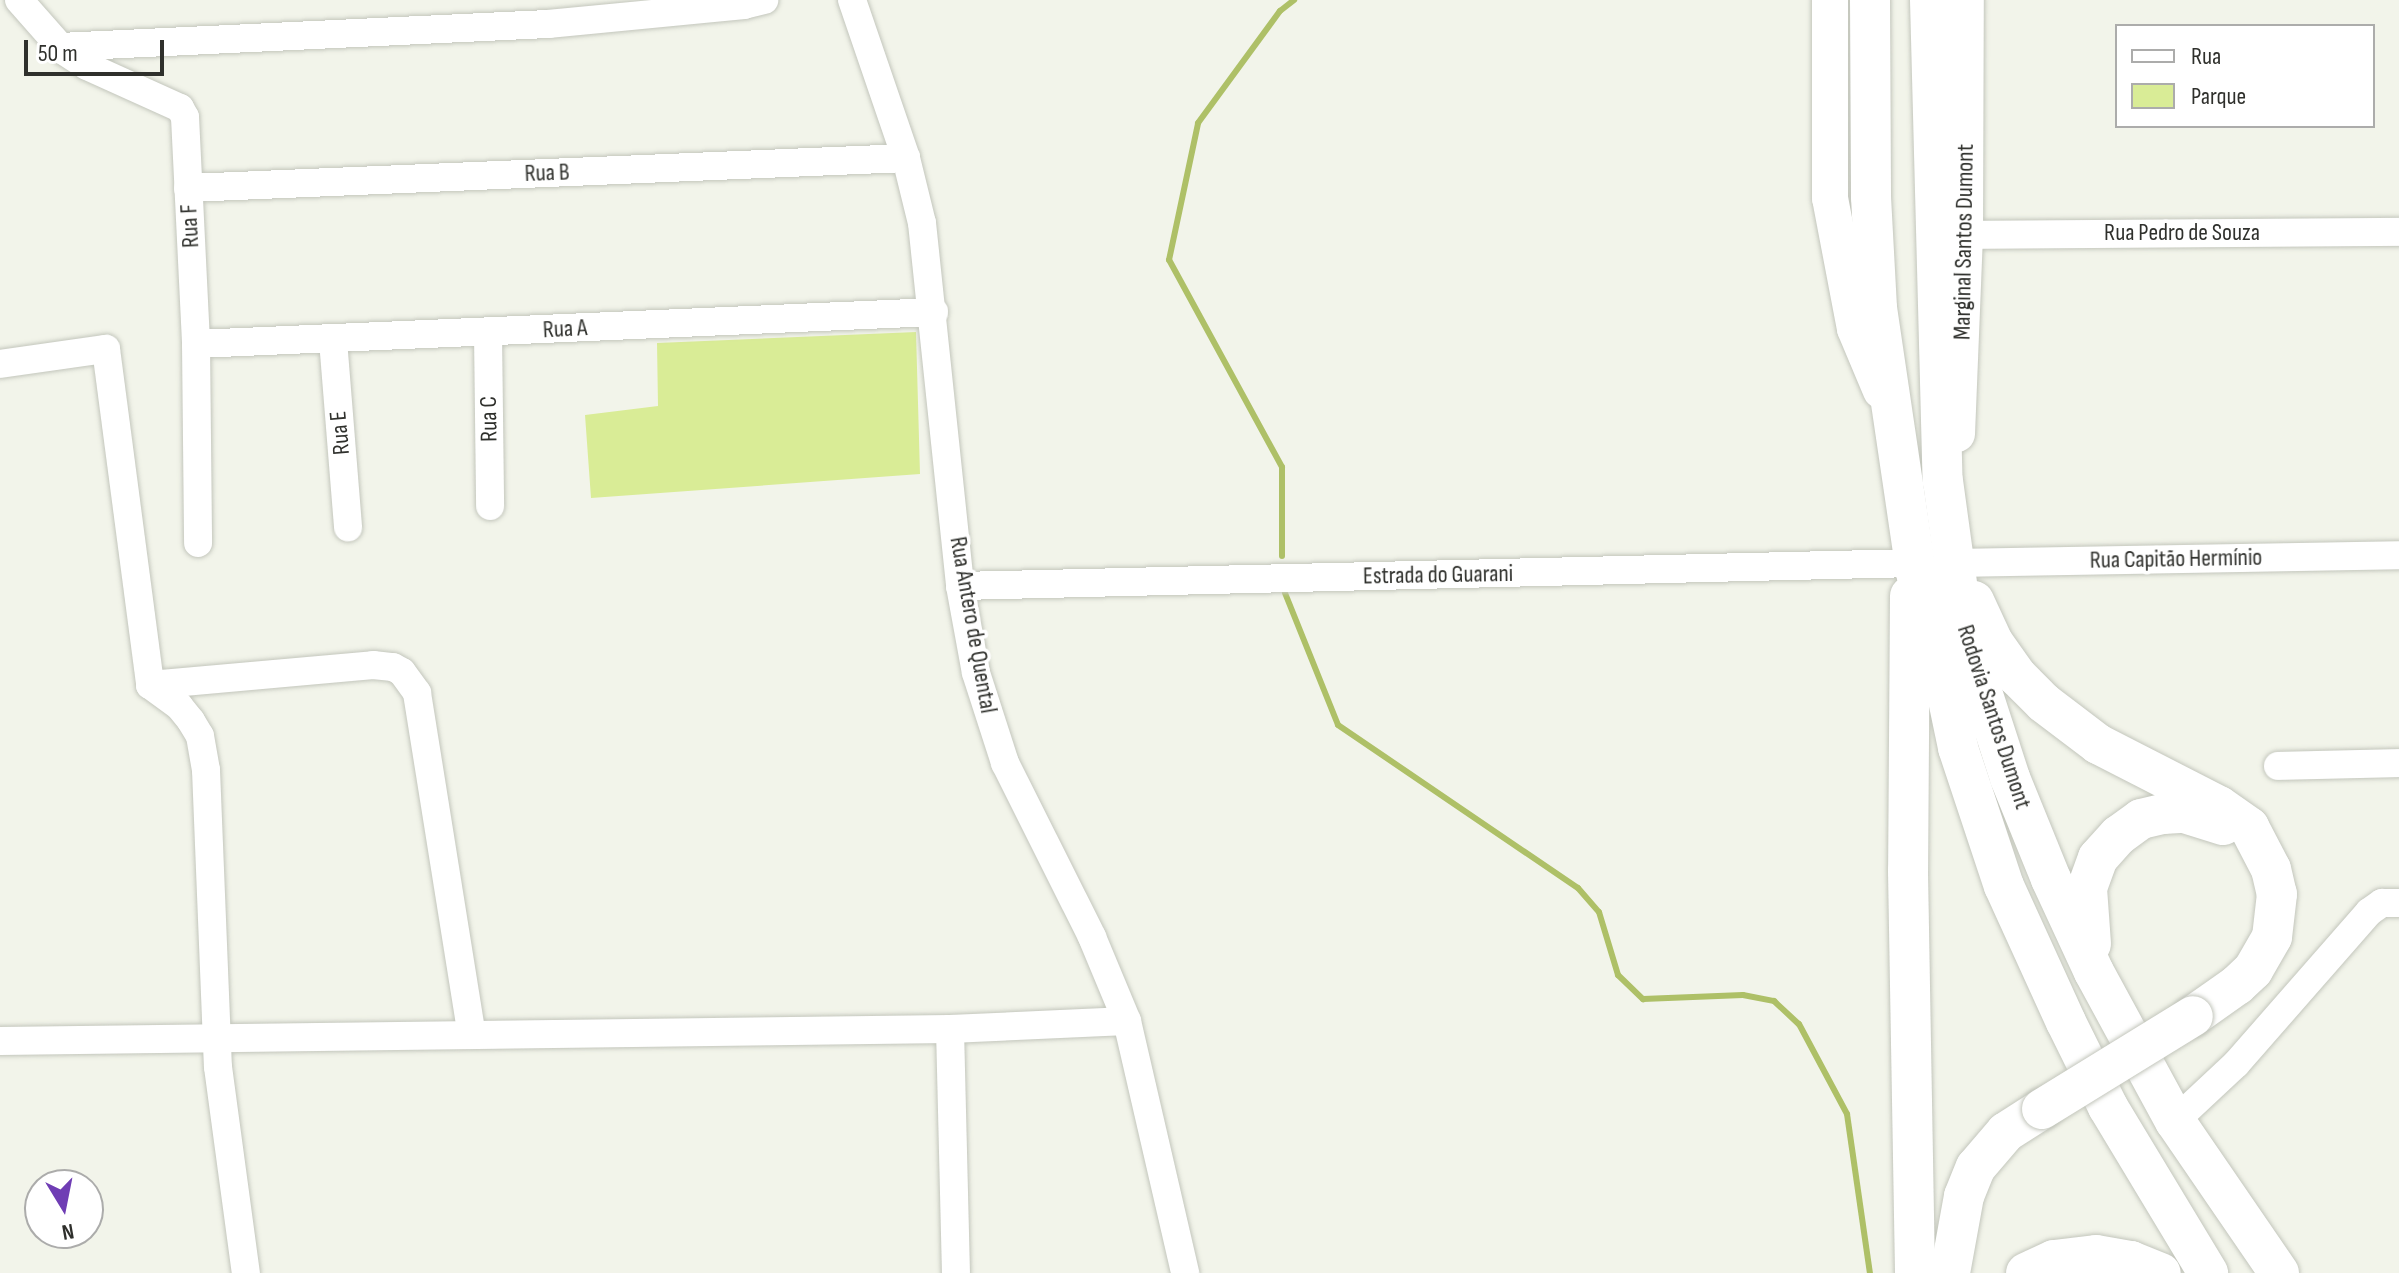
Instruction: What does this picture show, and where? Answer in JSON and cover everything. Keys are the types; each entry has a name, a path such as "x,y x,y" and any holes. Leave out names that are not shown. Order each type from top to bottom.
{"highway":[{"name":"Rodovia Santos Dumont","path":"1870,0 1873,259 1890,410 1935,571 1973,664 2010,778 2051,879 2094,972 2175,1121 2279,1273"},
{"name":"Rodovia Santos Dumont","path":"1930,0 1930,92 1943,481 1935,571 1927,599 1958,748 2004,886 2108,1107 2208,1273"},
{"path":"1930,92 1946,39 1946,0"},
{"path":"1915,1273 1908,856 1909,605 1935,571 1973,598 1993,642 2017,676 2044,703 2098,744 2219,806 2249,827 2271,869 2277,894 2272,937 2253,970 2237,985 2193,1016 2006,1132 1976,1167 1964,1196 1950,1273"},
{"path":"2094,972 2087,888 2098,858 2119,835 2141,819 2184,813 2211,819 2258,845"},
{"path":"2026,1273 2054,1260 2096,1255 2131,1261 2161,1273"}],"main road":[{"path":"1830,0 1830,198 1836,240 1855,329 1890,410"},
{"name":"Marginal Santos Dumont","path":"1943,481 1952,461 1957,432 1965,235 1966,0"}],"street":[{"path":"0,2 8,0"},
{"name":"Rua F","path":"19,0 60,47 87,66 180,108 187,127 196,344 198,543"},
{"path":"60,47 543,12 744,5 764,0"},
{"name":"Rua Antero de Quental","path":"852,0 906,158 922,223 934,312 960,586 976,673 1005,763 1092,937 1127,1021 1185,1273"},
{"name":"Rua B","path":"188,188 906,158"},
{"name":"Rua Pedro de Souza","path":"1965,235 2399,232"},
{"name":"Rua A","path":"196,344 934,312"},
{"name":"Rua C","path":"488,333 490,506"},
{"name":"Rua E","path":"333,340 348,527"},
{"path":"0,364 106,349 150,685 179,706 191,721 203,753 218,1067 246,1273"},
{"name":"Rua Capitão Hermínio","path":"1935,571 2399,555"},
{"name":"Estrada do Guarani","path":"960,586 1935,571"},
{"path":"150,685 373,665 393,667 402,672 417,693 472,1035"},
{"path":"2278,766 2399,763"},
{"path":"2175,1121 2236,1064 2369,912 2382,903 2399,903"},
{"path":"0,1041 950,1029 1127,1021"},
{"path":"950,1029 956,1273"}],"green space":[{"path":"916,332 920,474 591,498 585,415 658,406 657,343"}],"waterway":[{"path":"1282,556 1282,467 1169,260 1198,123 1280,11 1294,0"},
{"path":"1285,593 1338,725 1578,888 1599,912 1618,975 1643,999 1743,995 1774,1001 1799,1024 1847,1114 1870,1273"}]}
